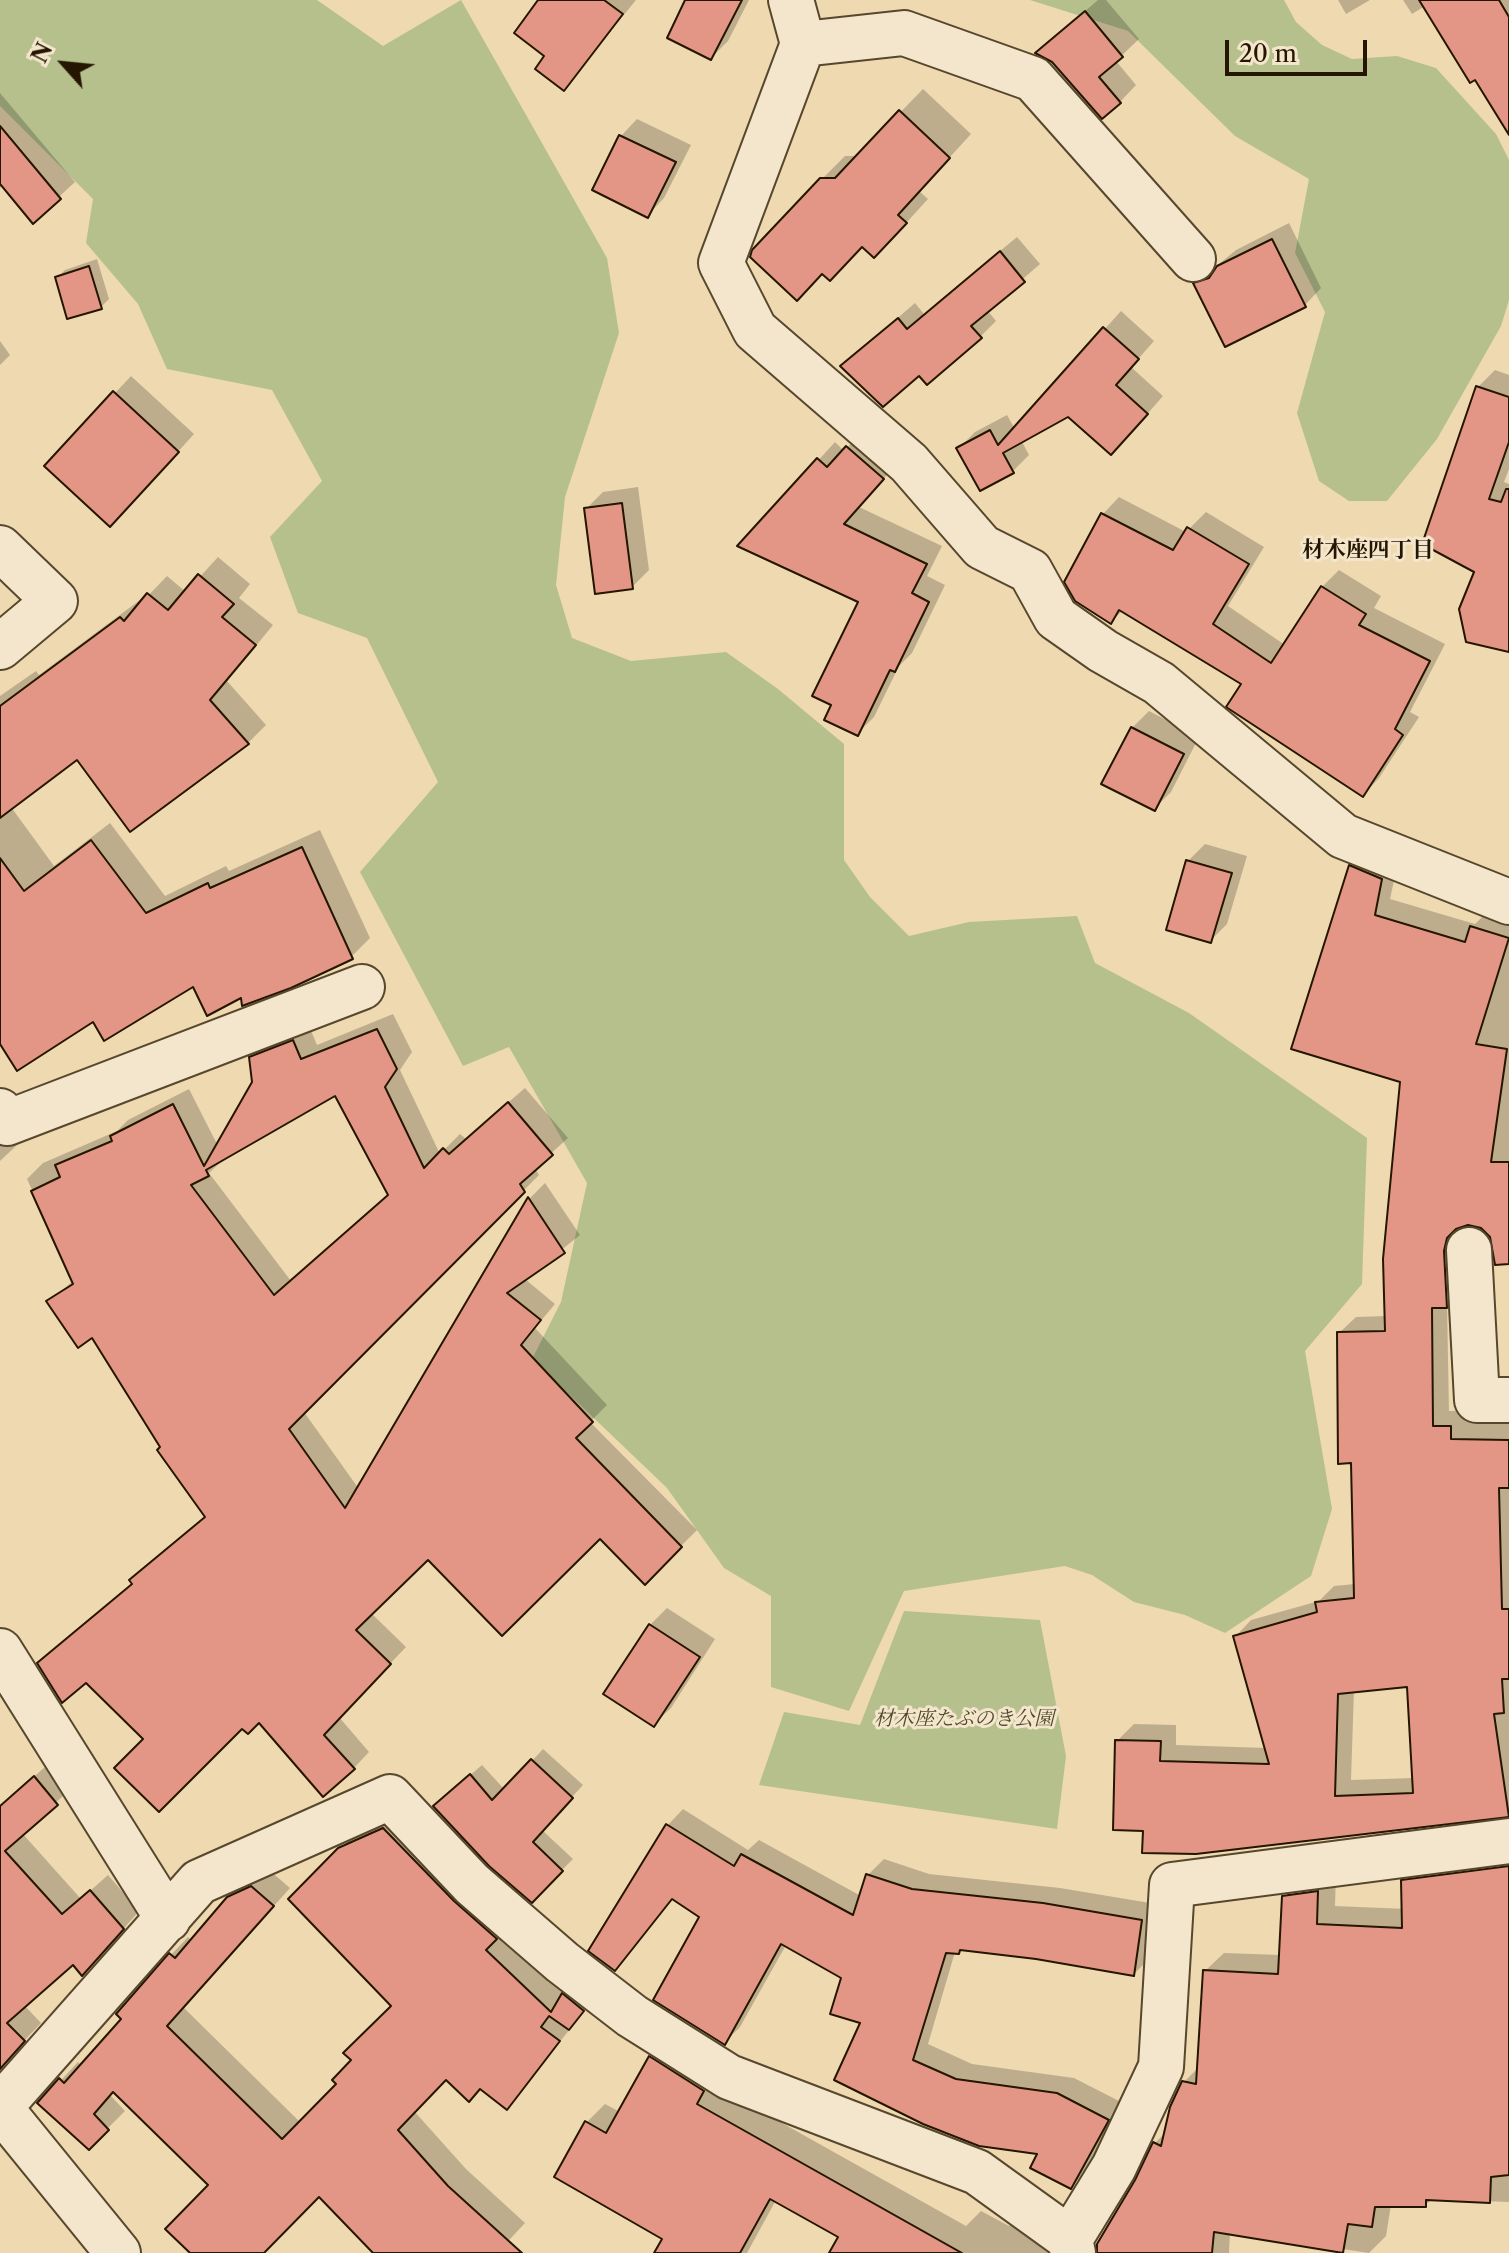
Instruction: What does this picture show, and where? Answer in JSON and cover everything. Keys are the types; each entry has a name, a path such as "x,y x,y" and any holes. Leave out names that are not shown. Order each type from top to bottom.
{"street":[{"path":"791,0 803,44 721,263 755,330 909,463 982,547 1030,571 1056,618 1103,651 1159,683 1343,836 1509,902"},
{"path":"803,44 904,33 1033,79 1193,259"},
{"path":"0,548 55,601 0,647"},
{"path":"0,1111 7,1123 362,987"},
{"path":"1469,1250 1477,1400 1509,1400"},
{"path":"0,1651 168,1919"},
{"path":"118,2253 0,2108 199,1882 390,1797 472,1884 562,1962 632,2016 729,2077 977,2172 1071,2246 1114,2167 1161,2067 1172,1885 1509,1841"}],"green space":[{"path":"0,0 317,0 383,46 461,0 607,258 619,333 565,497 556,585 572,638 631,661 726,652 778,689 844,744 844,860 870,897 909,936 969,922 1077,916 1095,963 1189,1013 1367,1138 1362,1284 1305,1351 1332,1509 1311,1576 1225,1633 1185,1615 1134,1602 1092,1575 1065,1566 904,1591 849,1711 771,1687 771,1596 724,1568 667,1488 532,1359 561,1302 587,1183 509,1047 463,1066 360,872 438,782 367,638 298,613 270,537 322,481 272,390 167,369 138,304 86,243 93,199 0,106"},
{"path":"1030,0 1284,0 1296,22 1322,45 1352,59 1397,56 1436,68 1496,134 1509,160 1509,300 1501,326 1437,439 1387,501 1349,501 1319,481 1297,413 1325,312 1295,253 1309,179 1235,136 1128,31"},
{"name":"材木座たぶのき公園","path":"904,1611 1040,1620 1066,1756 1057,1829 759,1785 784,1712 860,1725"}],"building":[{"path":"538,0 604,0 623,14 564,91 535,69 544,56 514,33"},
{"path":"685,0 742,0 711,60 667,38"},
{"path":"1419,0 1499,0 1509,17 1509,135 1475,80 1470,83"},
{"path":"1085,11 1123,57 1099,77 1121,103 1102,119 1052,62 1035,53"},
{"path":"899,110 950,158 898,215 907,223 874,258 862,247 830,281 822,274 797,301 750,257 752,250 820,178 835,178"},
{"path":"0,126 61,199 33,224 0,184"},
{"path":"619,135 676,162 648,218 592,190"},
{"path":"1272,239 1306,307 1225,347 1193,283 1209,278 1217,266"},
{"path":"1000,251 1025,282 971,326 982,338 927,385 919,376 883,407 840,366 898,318 907,329"},
{"path":"89,266 102,309 67,319 55,277"},
{"path":"1103,327 1139,359 1116,385 1148,414 1111,455 1068,417 1003,453 1014,473 980,491 956,448 990,430 998,445"},
{"path":"1476,386 1509,397 1509,442 1489,499 1501,502 1506,489 1509,489 1509,652 1466,642 1459,609 1474,572 1422,544"},
{"path":"113,391 179,452 110,527 44,466"},
{"path":"846,446 884,479 844,524 927,564 912,593 929,602 895,672 890,670 858,736 824,720 831,705 812,696 858,602 737,546 817,458 827,467"},
{"path":"622,503 633,589 595,594 584,508"},
{"path":"1101,513 1173,550 1187,527 1249,564 1213,624 1271,663 1321,586 1366,614 1359,625 1430,661 1395,729 1403,735 1363,797 1226,707 1241,684 1119,610 1111,624 1075,601 1064,582"},
{"path":"198,574 234,604 222,617 256,645 210,700 249,744 130,832 77,760 0,818 0,706 120,617 124,621 147,593 168,610"},
{"path":"1131,727 1184,754 1155,811 1101,784"},
{"path":"91,840 146,913 208,883 210,888 302,847 353,959 291,988 242,1006 241,998 207,1016 193,987 104,1041 93,1022 17,1071 0,1044 0,858 24,891"},
{"path":"1186,860 1232,873 1211,943 1166,930"},
{"path":"1349,865 1382,879 1375,915 1465,942 1470,926 1509,938 1476,1044 1507,1049 1491,1162 1509,1162 1509,1264 1495,1265 1490,1237 1481,1228 1468,1225 1456,1229 1447,1238 1444,1251 1447,1308 1432,1308 1433,1426 1451,1426 1451,1439 1509,1440 1509,1488 1499,1488 1502,1609 1509,1609 1509,1679 1502,1679 1504,1713 1494,1714 1509,1817 1196,1854 1142,1853 1143,1831 1113,1830 1115,1740 1161,1741 1160,1761 1269,1764 1233,1636 1317,1612 1315,1602 1354,1598 1351,1463 1338,1464 1337,1332 1385,1331 1383,1259 1400,1082 1291,1049","holes":["1407,1687 1413,1793 1335,1796 1338,1694"]},
{"path":"377,1029 397,1069 385,1087 424,1168 443,1148 449,1154 508,1102 553,1155 520,1184 525,1192 289,1429 345,1508 528,1197 565,1253 507,1293 541,1320 521,1345 593,1422 576,1438 682,1547 645,1585 600,1539 502,1636 428,1560 356,1630 391,1664 324,1735 355,1769 323,1797 259,1723 248,1734 242,1729 159,1812 114,1768 143,1739 86,1683 62,1703 37,1663 132,1584 129,1580 205,1517 157,1450 160,1447 92,1338 78,1348 46,1301 73,1284 31,1191 60,1177 55,1165 112,1141 110,1136 173,1104 204,1166 252,1082 249,1057 293,1040 301,1059","holes":["335,1096 388,1195 274,1295 191,1185 209,1176 206,1170"]},
{"path":"649,1624 700,1657 654,1727 603,1694"},
{"path":"531,1759 573,1798 533,1842 563,1871 532,1903 489,1866 433,1806 470,1774 492,1800"},
{"path":"34,1776 58,1805 5,1851 62,1914 90,1890 124,1929 82,1976 73,1965 7,2023 25,2041 0,2069 0,1806"},
{"path":"666,1824 734,1866 741,1854 853,1915 866,1874 912,1889 1043,1903 1142,1920 1134,1976 1036,1959 960,1950 959,1954 946,1953 913,2060 956,2079 1057,2093 1109,2120 1071,2189 1030,2168 1037,2154 979,2146 923,2124 834,2080 860,2023 830,2014 841,1978 781,1944 725,2045 653,2000 699,1917 672,1899 615,1971 588,1951"},
{"path":"383,1828 454,1901 497,1939 486,1950 551,2012 562,1993 584,2011 569,2030 549,2016 541,2027 560,2041 507,2110 480,2089 469,2102 446,2080 398,2130 448,2186 522,2253 373,2253 319,2197 264,2253 190,2253 165,2229 208,2185 113,2092 94,2114 109,2130 89,2150 37,2103 59,2078 64,2083 121,2019 116,2014 169,1953 175,1958 227,1897 251,1886 274,1906 167,2026 282,2139 336,2084 332,2080 351,2060 343,2053 391,2006 288,1899 338,1848"},
{"path":"1509,1866 1509,2175 1491,2177 1490,2203 1426,2200 1426,2207 1375,2207 1372,2227 1348,2224 1343,2253 1214,2232 1212,2253 1097,2253 1097,2244 1135,2180 1153,2142 1161,2146 1170,2107 1182,2081 1196,2084 1203,1970 1278,1974 1282,1896 1318,1891 1317,1924 1402,1928 1401,1880"},
{"path":"649,2056 704,2091 697,2104 962,2253 829,2253 838,2237 770,2199 740,2253 654,2253 662,2239 554,2177 585,2121 606,2133"}],"district":[{"name":"材木座四丁目","path":"1368,551"}]}
